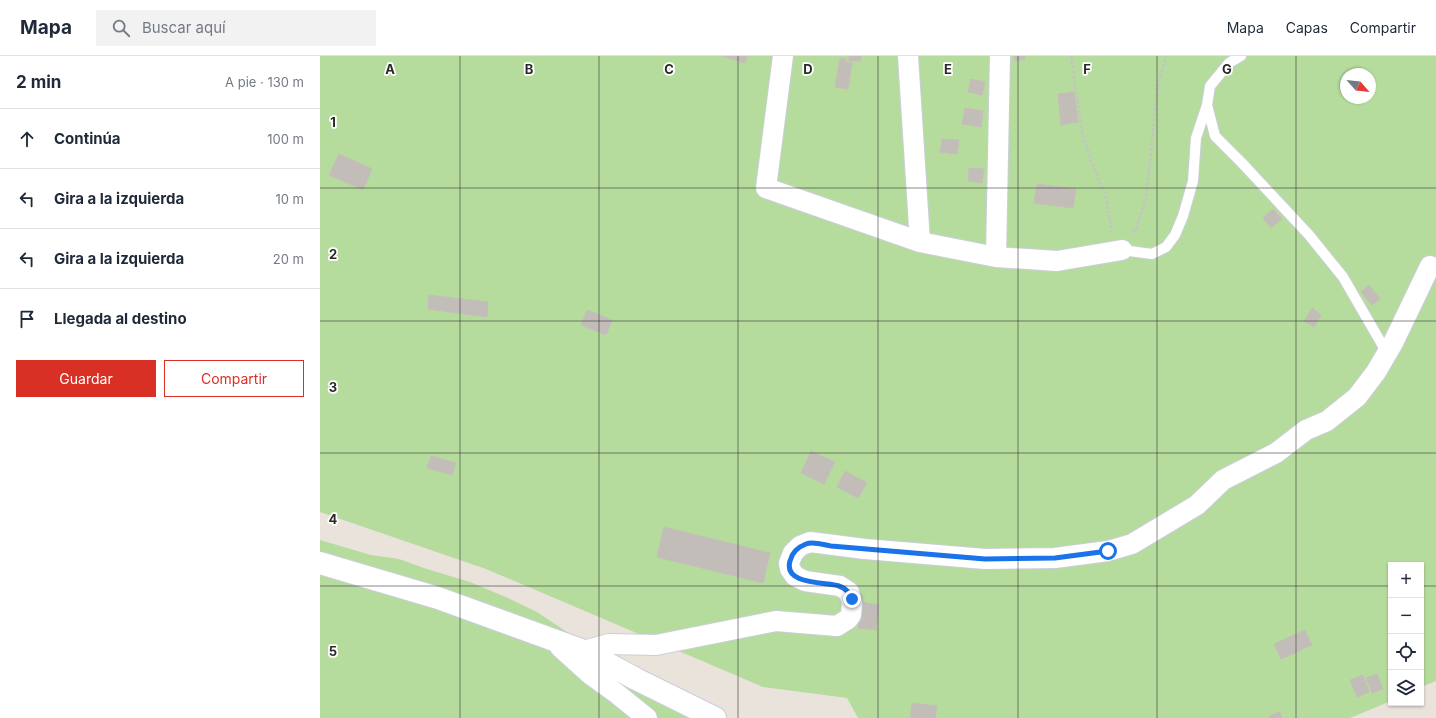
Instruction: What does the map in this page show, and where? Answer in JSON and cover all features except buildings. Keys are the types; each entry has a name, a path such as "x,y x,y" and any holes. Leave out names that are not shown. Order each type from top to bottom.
{"street":[{"path":"782,56 766,188 920,242 996,257 1057,261 1122,250"},
{"path":"908,56 920,242"},
{"path":"996,257 1000,56"},
{"path":"584,651 609,644 656,645 776,621 836,626 848,619 851,615 852,603 849,592 840,586 805,581 795,576 790,569 789,563 793,553 800,546 810,542 838,546 985,559 1055,558 1108,551 1132,544 1197,505 1223,480 1276,453 1306,430 1327,421 1357,397 1376,372 1387,353 1414,302 1430,266"},
{"path":"320,563 438,598 584,651 636,679 715,718"},
{"path":"553,640 591,675 636,708 647,718"}],"lane":[{"path":"1122,250 1152,254 1166,248 1175,235 1184,216 1193,181 1196,138 1207,105 1210,86 1229,63 1240,56"},
{"path":"1207,105 1215,136 1298,224 1343,277 1387,353"}],"path":[{"path":"1071,56 1082,131 1090,158 1106,197 1114,239 1122,250 1136,229 1146,199 1158,84 1166,56"}],"green space":[{"path":"320,56 1436,56 1436,681 1424,686 1424,562 1388,562 1388,702 1350,718 858,718 847,698 763,687 486,569 320,512"},
{"path":"320,540 371,555 399,559 470,582 508,598 537,612 573,636 717,718 320,718"}],"route":[{"path":"852,599 849,592 840,586 805,581 795,576 790,569 789,563 793,553 800,546 810,542 831,546 985,559 1055,558 1108,551"}]}
